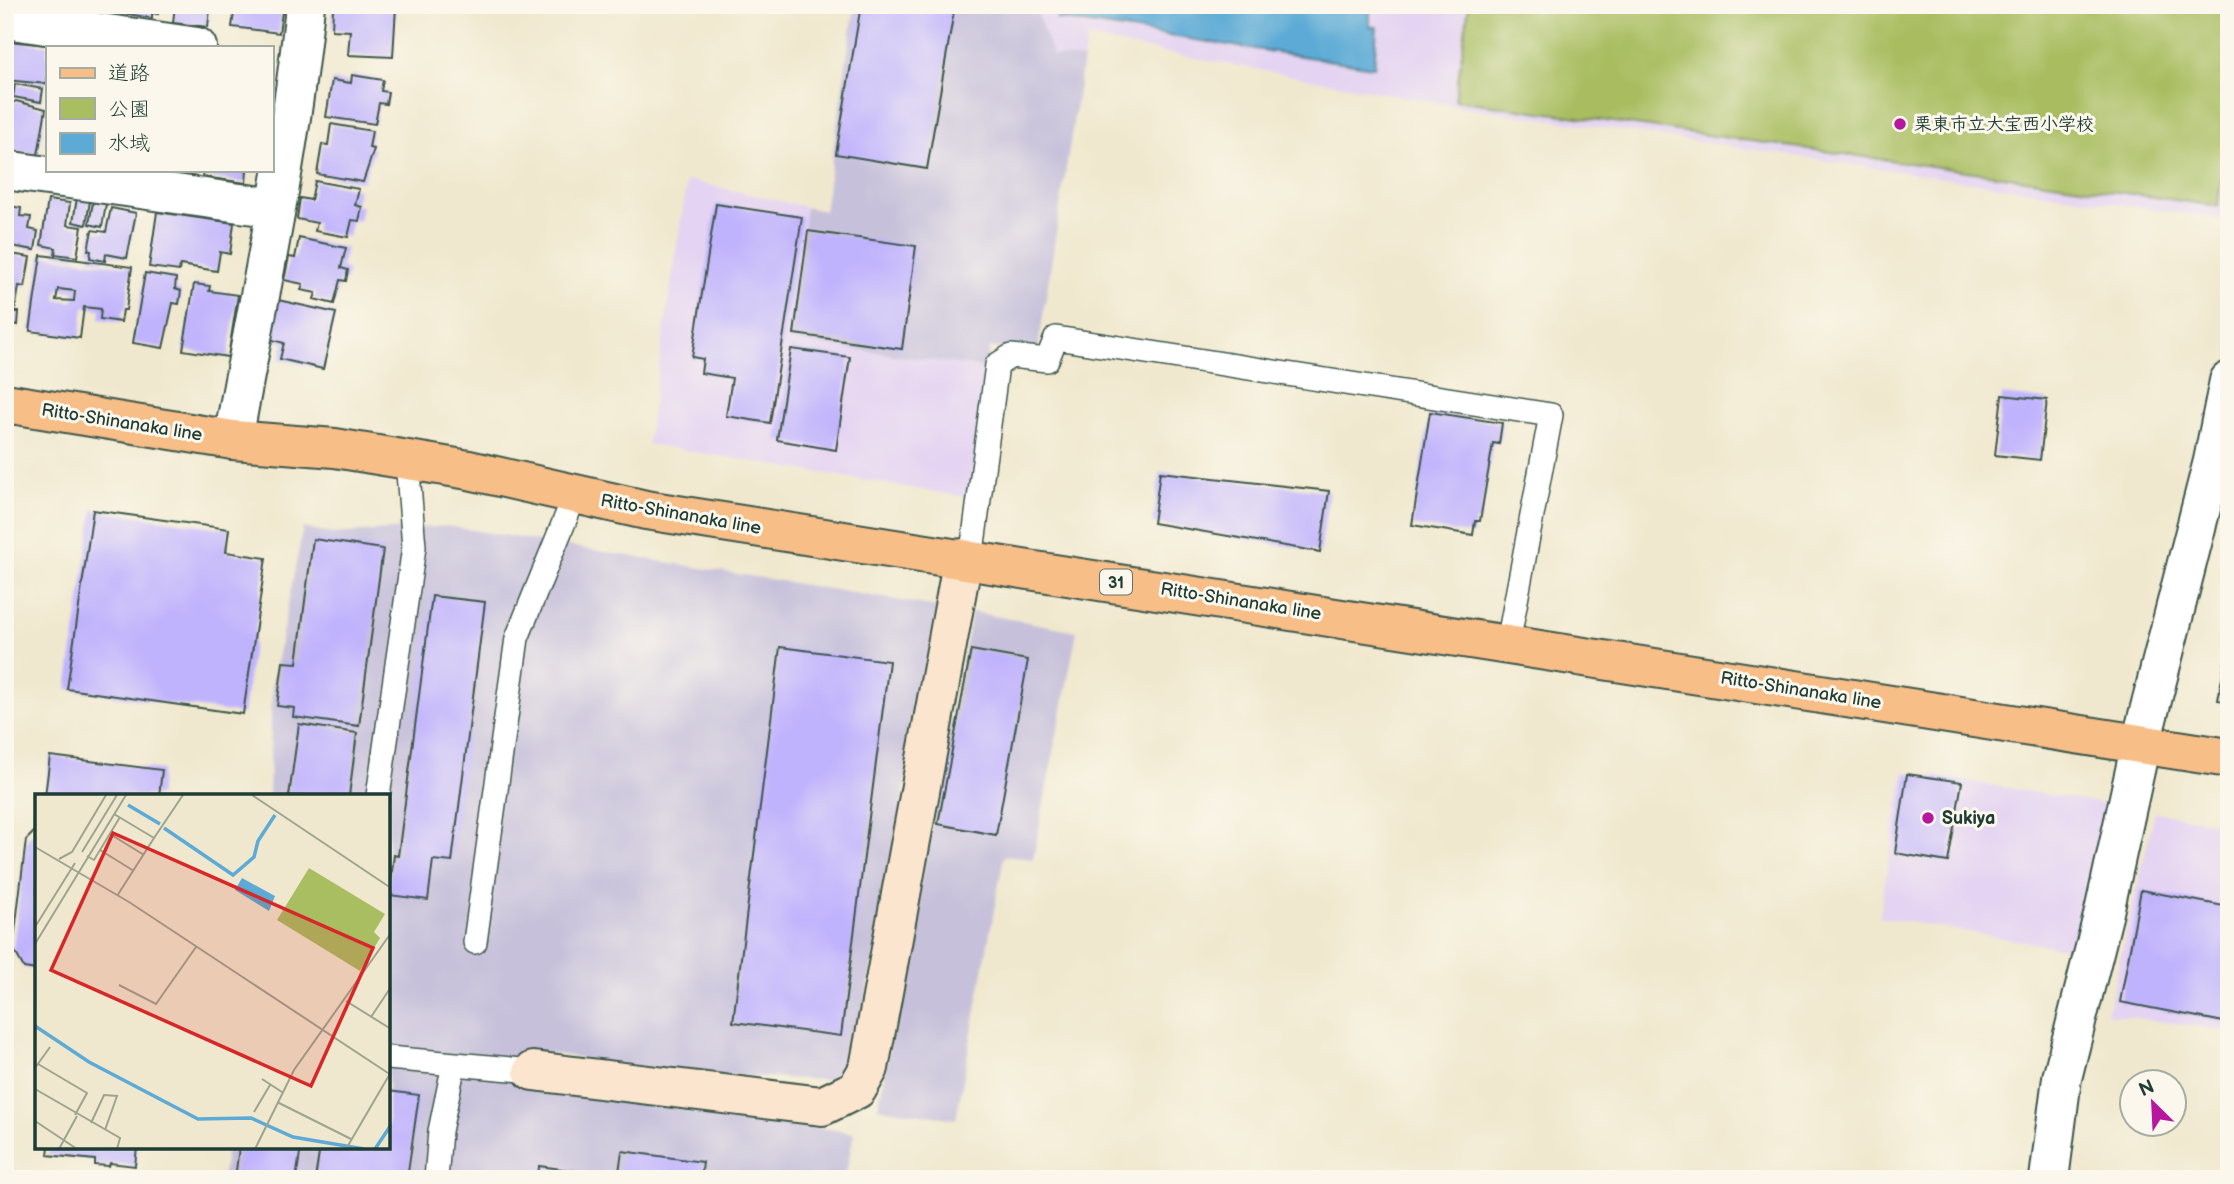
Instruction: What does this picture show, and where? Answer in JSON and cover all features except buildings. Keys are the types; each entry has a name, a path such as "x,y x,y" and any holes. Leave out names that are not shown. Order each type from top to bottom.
{"main road":[{"name":"Ritto-Shinanaka line","path":"5,403 233,440 335,448 469,470 646,510 967,558 2229,758"}],"street":[{"path":"233,440 276,208 286,60 305,5"},
{"path":"5,19 190,46"},
{"path":"5,170 276,208"},
{"path":"2049,1179 2062,1078 2104,912 2141,743 2221,462 2229,381"},
{"path":"533,1071 822,1106 857,1089 869,1068 967,558"}],"lane":[{"path":"967,558 997,365 1011,356 1047,360 1056,338 1551,415 1507,643"},
{"path":"378,794 414,547 407,460"},
{"path":"475,942 517,638 575,495"},
{"path":"390,1058 533,1071"},
{"path":"436,1179 440,1131 454,1064"}],"shaded area":[{"path":"855,5 1034,5 1053,56 1083,59 1038,348 990,348 986,368 788,340 806,207 824,211"},
{"name":"栗東市立大宝西小学校","path":"1034,5 2229,5 2229,220 1456,106 1087,38 1083,59 1053,56"},
{"path":"687,180 806,207 789,340 986,368 971,498 647,444"},
{"path":"447,526 938,607 856,1055 828,1080 675,1073 536,1051 523,1084 543,1084 854,1133 845,1179 222,1179 227,1149 390,1149 390,794 269,794 272,685 303,528 333,534"},
{"path":"972,612 1077,631 1033,859 1004,856 956,1119 878,1108"},
{"path":"1904,771 2110,805 2076,950 1879,917"},
{"path":"2155,812 2229,825 2229,1031 2107,1014"}],"green space":[{"name":"栗東市立大宝西小学校","path":"1469,5 2229,5 2229,119 2218,206 1455,100"}],"water":[{"path":"1059,5 1382,5 1370,6 1370,26 1377,27 1374,67 1057,19"}],"place":[{"name":"栗東市立大宝西小学校","path":"1900,124"},
{"name":"Sukiya","path":"1928,818"}]}
